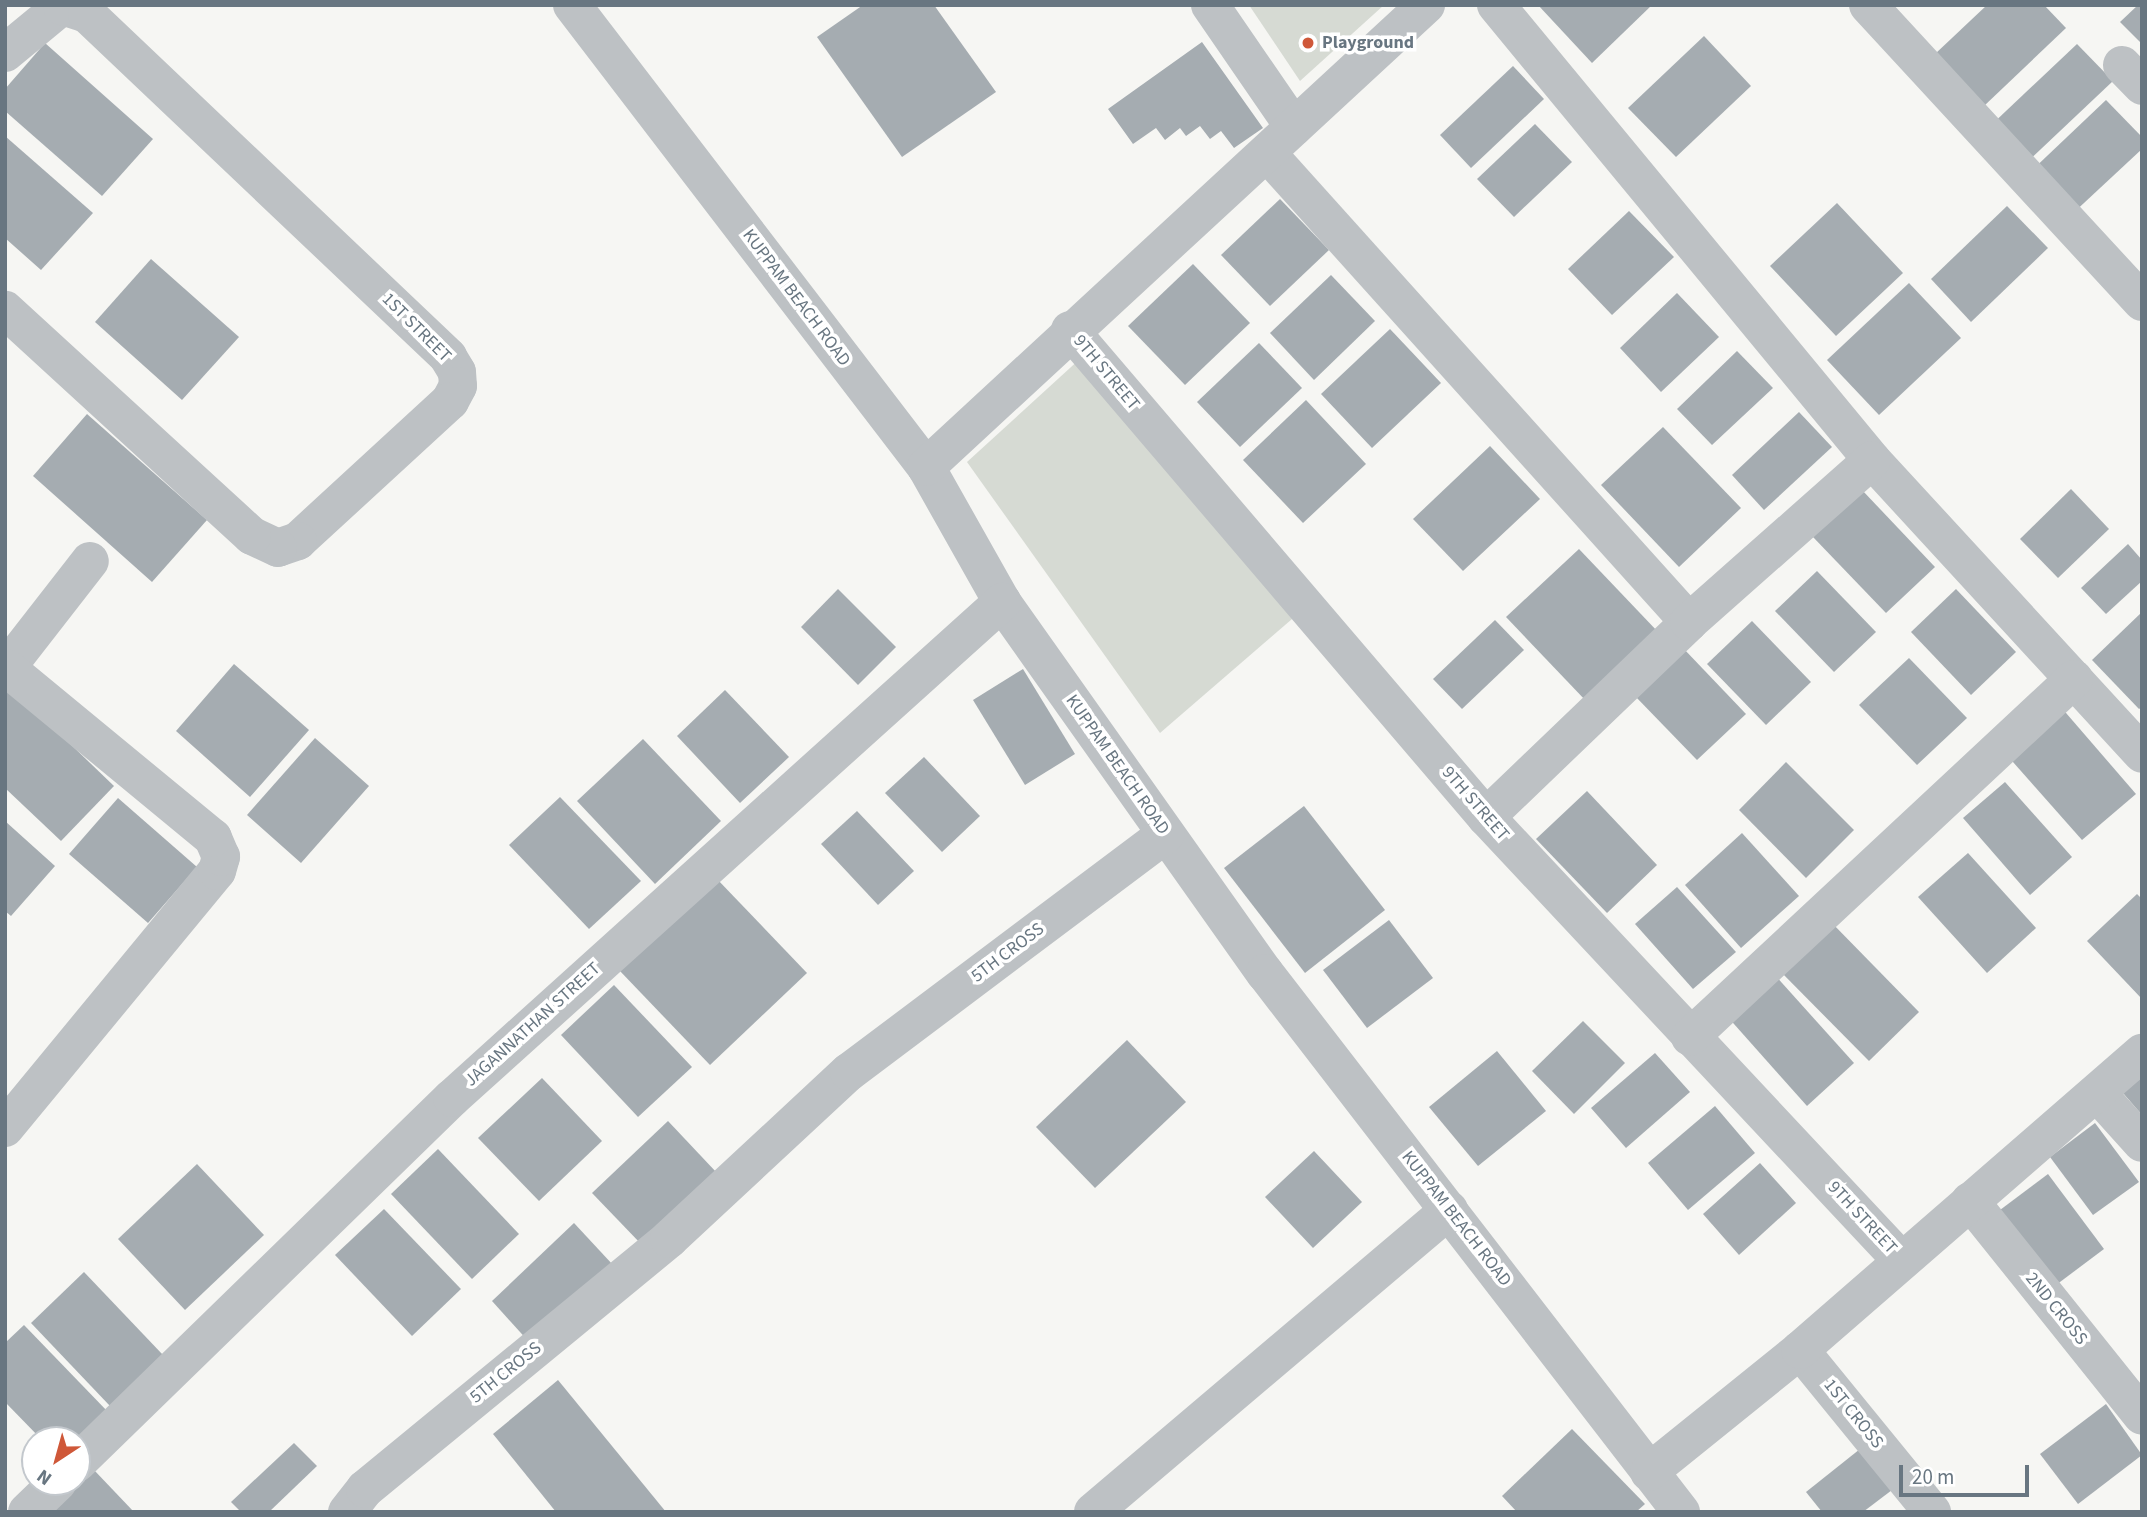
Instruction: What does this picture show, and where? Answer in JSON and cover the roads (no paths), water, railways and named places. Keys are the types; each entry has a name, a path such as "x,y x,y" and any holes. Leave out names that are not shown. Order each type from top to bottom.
{"street":[{"name":"KUPPAM BEACH ROAD","path":"572,5 926,467 1002,602 1265,973 1681,1512"},
{"path":"1210,5 1281,140 1689,622"},
{"path":"926,467 1070,330 1426,5"},
{"path":"1496,5 1872,460 2142,754"},
{"path":"1868,5 2142,302"},
{"name":"1ST STREET","path":"5,53 62,6 87,14 448,357 457,372 458,386 450,401 298,541 278,548 252,536 5,310"},
{"name":"9TH STREET","path":"1070,330 1486,817 1900,1259"},
{"path":"1486,817 1689,622 1872,460"},
{"path":"5,1128 217,872 221,857 213,838 6,669 90,561"},
{"name":"JAGANNATHAN STREET","path":"91,1449 452,1098 1002,602"},
{"path":"1690,1037 2074,679"},
{"name":"5TH CROSS","path":"347,1512 365,1489 669,1239 849,1072 1166,834"},
{"path":"1649,1472 1800,1350 1900,1259 2142,1053"},
{"path":"2097,1093 2142,1143"},
{"name":"2ND CROSS","path":"1970,1201 2142,1416"},
{"path":"1093,1512 1449,1210"},
{"name":"1ST CROSS","path":"1800,1350 1932,1512"},
{"path":"27,1512 44,1496"}],"place":[{"name":"Playground","path":"1308,43"}]}
